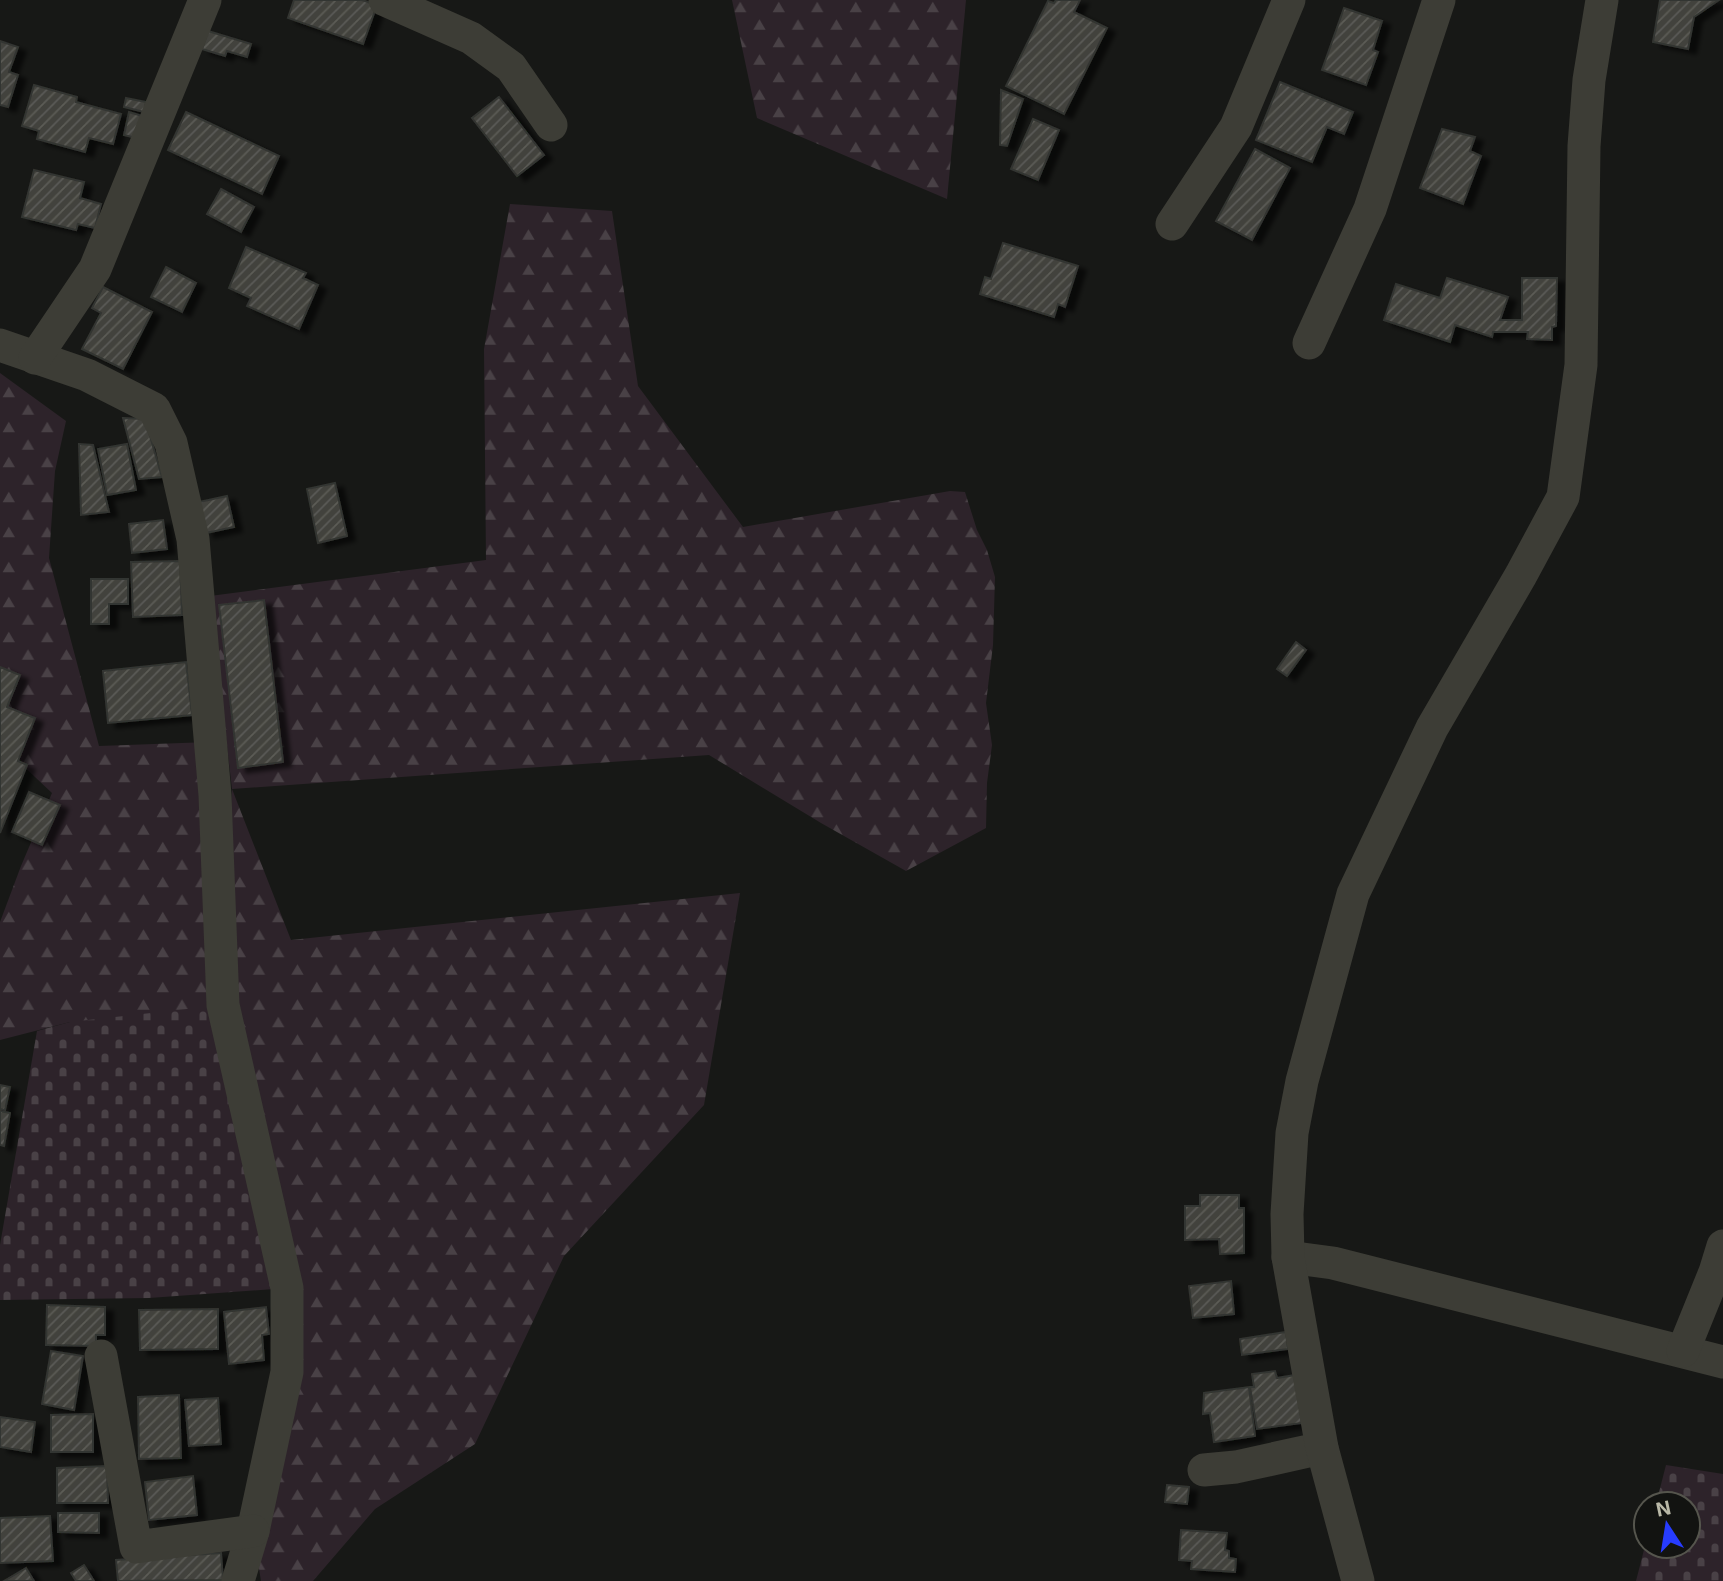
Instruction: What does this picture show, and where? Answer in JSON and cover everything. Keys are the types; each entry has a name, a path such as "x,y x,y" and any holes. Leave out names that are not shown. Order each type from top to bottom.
{"street":[{"path":"35,358 95,269 205,0"},
{"path":"386,0 471,38 511,67 551,125"},
{"path":"1172,224 1236,127 1290,0"},
{"path":"1309,343 1370,209 1439,0"},
{"path":"1358,1581 1322,1448 1288,1257 1287,1214 1292,1133 1301,1082 1353,894 1432,729 1563,497 1581,365 1584,146 1589,80 1602,0"},
{"path":"0,345 87,375 154,409 171,443 192,539 215,795 223,1005 287,1288 287,1372 253,1531 238,1581"},
{"path":"1684,1350 1723,1247"},
{"path":"1288,1257 1333,1263 1723,1362"},
{"path":"101,1356 136,1547 253,1531"},
{"path":"1204,1470 1236,1467 1322,1448"}],"green space":[{"path":"732,0 966,0 947,199 757,118"},
{"path":"510,204 612,211 638,386 743,527 950,491 965,492 977,530 987,550 995,577 993,645 986,703 992,745 987,783 986,828 906,871 709,755 232,789 210,596 486,560 484,349"},
{"path":"0,373 66,421 55,471 49,558 99,746 210,742 223,994 232,789 291,940 740,893 704,1105 564,1256 475,1444 375,1509 313,1581 261,1581 253,1531 287,1288 70,1022 0,1040 0,922 52,793 18,761 7,707 20,675 0,667"},
{"path":"223,1005 287,1288 149,1298 0,1300 0,1245 37,1031 70,1022"},
{"path":"1666,1465 1723,1474 1723,1581 1636,1581 1641,1560 1702,1560 1702,1490 1660,1490"}],"building":[{"path":"294,0 362,0 377,5 363,44 288,18"},
{"path":"1056,0 1080,0 1074,12 1107,28 1064,114 1006,86 1048,1 1054,3"},
{"path":"1660,0 1719,0 1694,17 1688,49 1653,42"},
{"path":"1344,8 1382,21 1373,50 1378,52 1366,85 1322,70"},
{"path":"208,31 251,44 247,57 227,51 225,56 202,49"},
{"path":"0,41 18,47 9,72 18,75 8,107 0,105"},
{"path":"1280,82 1353,112 1344,134 1327,127 1312,162 1256,140"},
{"path":"34,85 77,97 76,102 121,114 113,144 89,138 85,152 37,139 39,131 22,126"},
{"path":"1001,90 1023,99 1007,146 1000,145"},
{"path":"499,97 544,155 517,176 472,118"},
{"path":"126,98 146,102 144,112 124,107"},
{"path":"129,112 142,116 136,138 124,135"},
{"path":"186,112 279,156 262,194 168,150"},
{"path":"1033,119 1059,130 1038,180 1011,169"},
{"path":"1442,129 1475,137 1470,151 1481,156 1463,204 1420,188"},
{"path":"1255,149 1290,168 1252,240 1216,221"},
{"path":"34,170 84,182 80,198 101,204 95,228 78,224 76,230 22,217"},
{"path":"221,189 254,207 241,232 207,214"},
{"path":"1003,243 1078,266 1065,307 1058,304 1054,317 980,294 985,277 991,279"},
{"path":"246,247 306,273 303,278 318,285 299,329 247,306 251,298 229,288"},
{"path":"166,267 196,283 182,312 151,297"},
{"path":"1447,278 1508,297 1500,320 1522,320 1522,278 1557,278 1556,326 1552,327 1552,340 1527,339 1528,332 1493,332 1492,337 1455,325 1450,342 1384,320 1396,284 1440,298"},
{"path":"103,287 152,312 123,369 82,349 101,313 92,308"},
{"path":"123,418 145,419 162,477 139,479"},
{"path":"79,444 93,445 109,512 81,515"},
{"path":"127,444 136,490 107,495 98,449"},
{"path":"335,483 347,536 318,543 307,489"},
{"path":"227,496 234,527 206,533 199,502"},
{"path":"163,520 167,549 132,553 129,524"},
{"path":"180,561 182,615 133,617 131,562"},
{"path":"91,579 128,579 128,604 109,604 109,624 91,624"},
{"path":"264,600 283,762 238,768 219,605"},
{"path":"1296,642 1306,650 1287,676 1277,669"},
{"path":"186,662 192,715 108,723 103,671"},
{"path":"0,667 20,675 7,707 35,718 18,761 27,765 0,833"},
{"path":"29,792 60,805 42,845 12,832"},
{"path":"0,1085 10,1087 5,1110 0,1109"},
{"path":"0,1111 10,1113 4,1146 0,1145"},
{"path":"1200,1195 1239,1195 1239,1208 1244,1208 1244,1253 1220,1254 1219,1239 1185,1240 1185,1206 1200,1206"},
{"path":"1231,1281 1234,1314 1193,1318 1189,1286"},
{"path":"47,1305 105,1307 105,1335 96,1335 96,1346 46,1345"},
{"path":"266,1307 269,1334 262,1335 264,1360 229,1364 224,1312"},
{"path":"218,1309 218,1349 140,1350 139,1310"},
{"path":"1286,1332 1288,1349 1242,1355 1240,1339"},
{"path":"51,1351 83,1356 74,1410 42,1404"},
{"path":"1275,1371 1277,1378 1295,1375 1302,1423 1257,1429 1250,1387 1254,1387 1252,1374"},
{"path":"1249,1387 1255,1436 1214,1442 1210,1413 1203,1414 1204,1393"},
{"path":"179,1395 181,1458 139,1459 138,1397"},
{"path":"218,1398 221,1444 189,1446 185,1400"},
{"path":"93,1414 93,1452 51,1452 51,1415"},
{"path":"0,1417 35,1422 31,1452 0,1447"},
{"path":"107,1466 108,1503 57,1503 57,1468"},
{"path":"193,1476 197,1515 149,1520 145,1482"},
{"path":"1167,1485 1189,1487 1187,1504 1165,1502"},
{"path":"58,1513 99,1513 99,1533 58,1532"},
{"path":"50,1516 53,1561 0,1563 0,1518"},
{"path":"1181,1530 1227,1533 1225,1550 1229,1551 1229,1558 1236,1559 1235,1572 1191,1569 1192,1561 1179,1560"},
{"path":"221,1553 223,1580 118,1581 116,1560"},
{"path":"84,1565 94,1581 76,1581 71,1573"},
{"path":"26,1568 34,1581 4,1581"}]}
